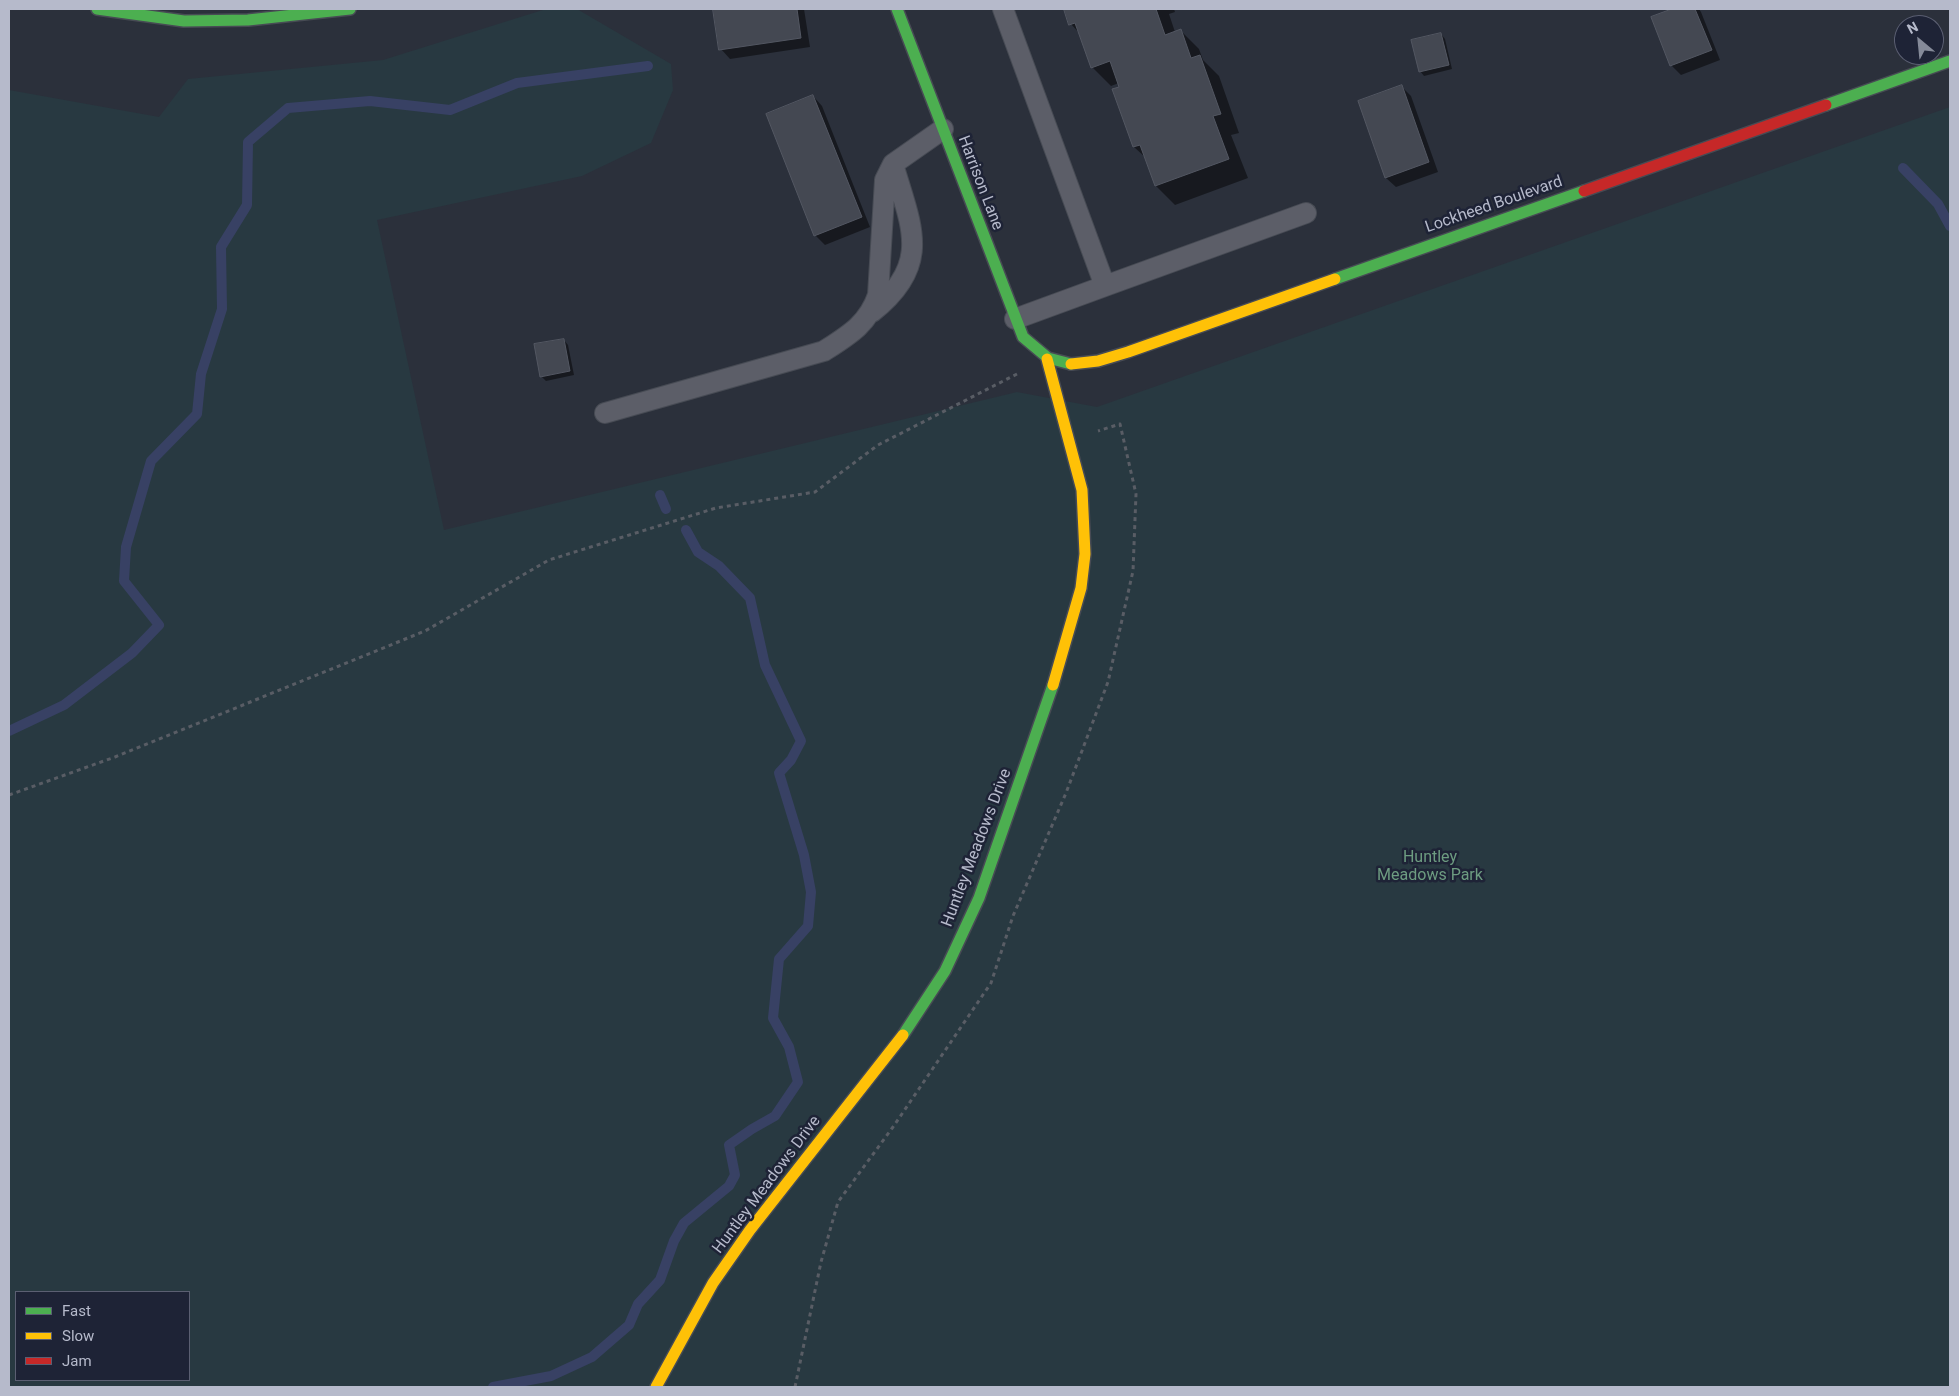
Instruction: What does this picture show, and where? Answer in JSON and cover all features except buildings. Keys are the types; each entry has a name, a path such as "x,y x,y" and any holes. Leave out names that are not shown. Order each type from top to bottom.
{"street":[{"path":"108,10 184,21 221,21 248,20 350,9"},
{"name":"Harrison Lane","path":"897,9 1014,319 1023,337 1047,359"},
{"name":"Lockheed Boulevard","path":"1047,359 1079,365 1128,352 1950,61"},
{"name":"Huntley Meadows Drive","path":"656,1387 713,1283 750,1230 904,1034 945,971 979,898 1054,683 1082,580 1085,524 1082,490 1047,359"}],"lane":[{"path":"1003,9 1105,286"},
{"path":"872,312 878,295 885,180 893,164 943,129"},
{"path":"605,413 824,351 851,334 872,312 892,296 904,274 912,250 913,230 893,164"},
{"path":"1014,319 1306,213"}],"path":[{"path":"9,796 115,757 425,630 549,560 716,508 815,492 878,444 1047,359"}],"green space":[{"name":"Huntley Meadows Park","path":"546,9 577,9 671,64 673,90 651,143 582,176 377,220 444,530 1017,392 1097,407 1950,107 1950,1387 9,1387 9,90 159,117 188,79 383,60"}],"waterway":[{"path":"9,731 64,705 132,653 159,625 124,581 126,547 151,461 197,414 201,374 222,309 221,247 247,205 248,142 288,108 370,101 450,110 517,83 648,66"},
{"path":"1903,168 1938,204 1950,226"},
{"path":"660,495 666,509"},
{"path":"493,1387 551,1376 592,1357 629,1325 638,1304 660,1280 674,1241 684,1223 729,1186 735,1175 729,1145 775,1116 798,1082 789,1047 773,1018 779,959 808,926 811,892 804,855 779,773 791,760 801,741 765,665 750,598 719,566 698,552 686,530"}],"traffic: fast":[{"path":"97,9 184,21 248,20 350,9"},
{"path":"897,9 1023,337 1048,358 1071,364"},
{"path":"1826,105 1950,61"},
{"path":"1335,279 1584,191"},
{"path":"903,1035 945,971 979,898 1053,685"}],"traffic: slow":[{"path":"1071,364 1098,361 1128,352 1335,279"},
{"path":"1047,359 1082,490 1085,554 1081,588 1053,685"},
{"path":"656,1387 713,1283 750,1230 903,1035"}],"traffic: jam":[{"path":"1584,191 1826,105"}]}
